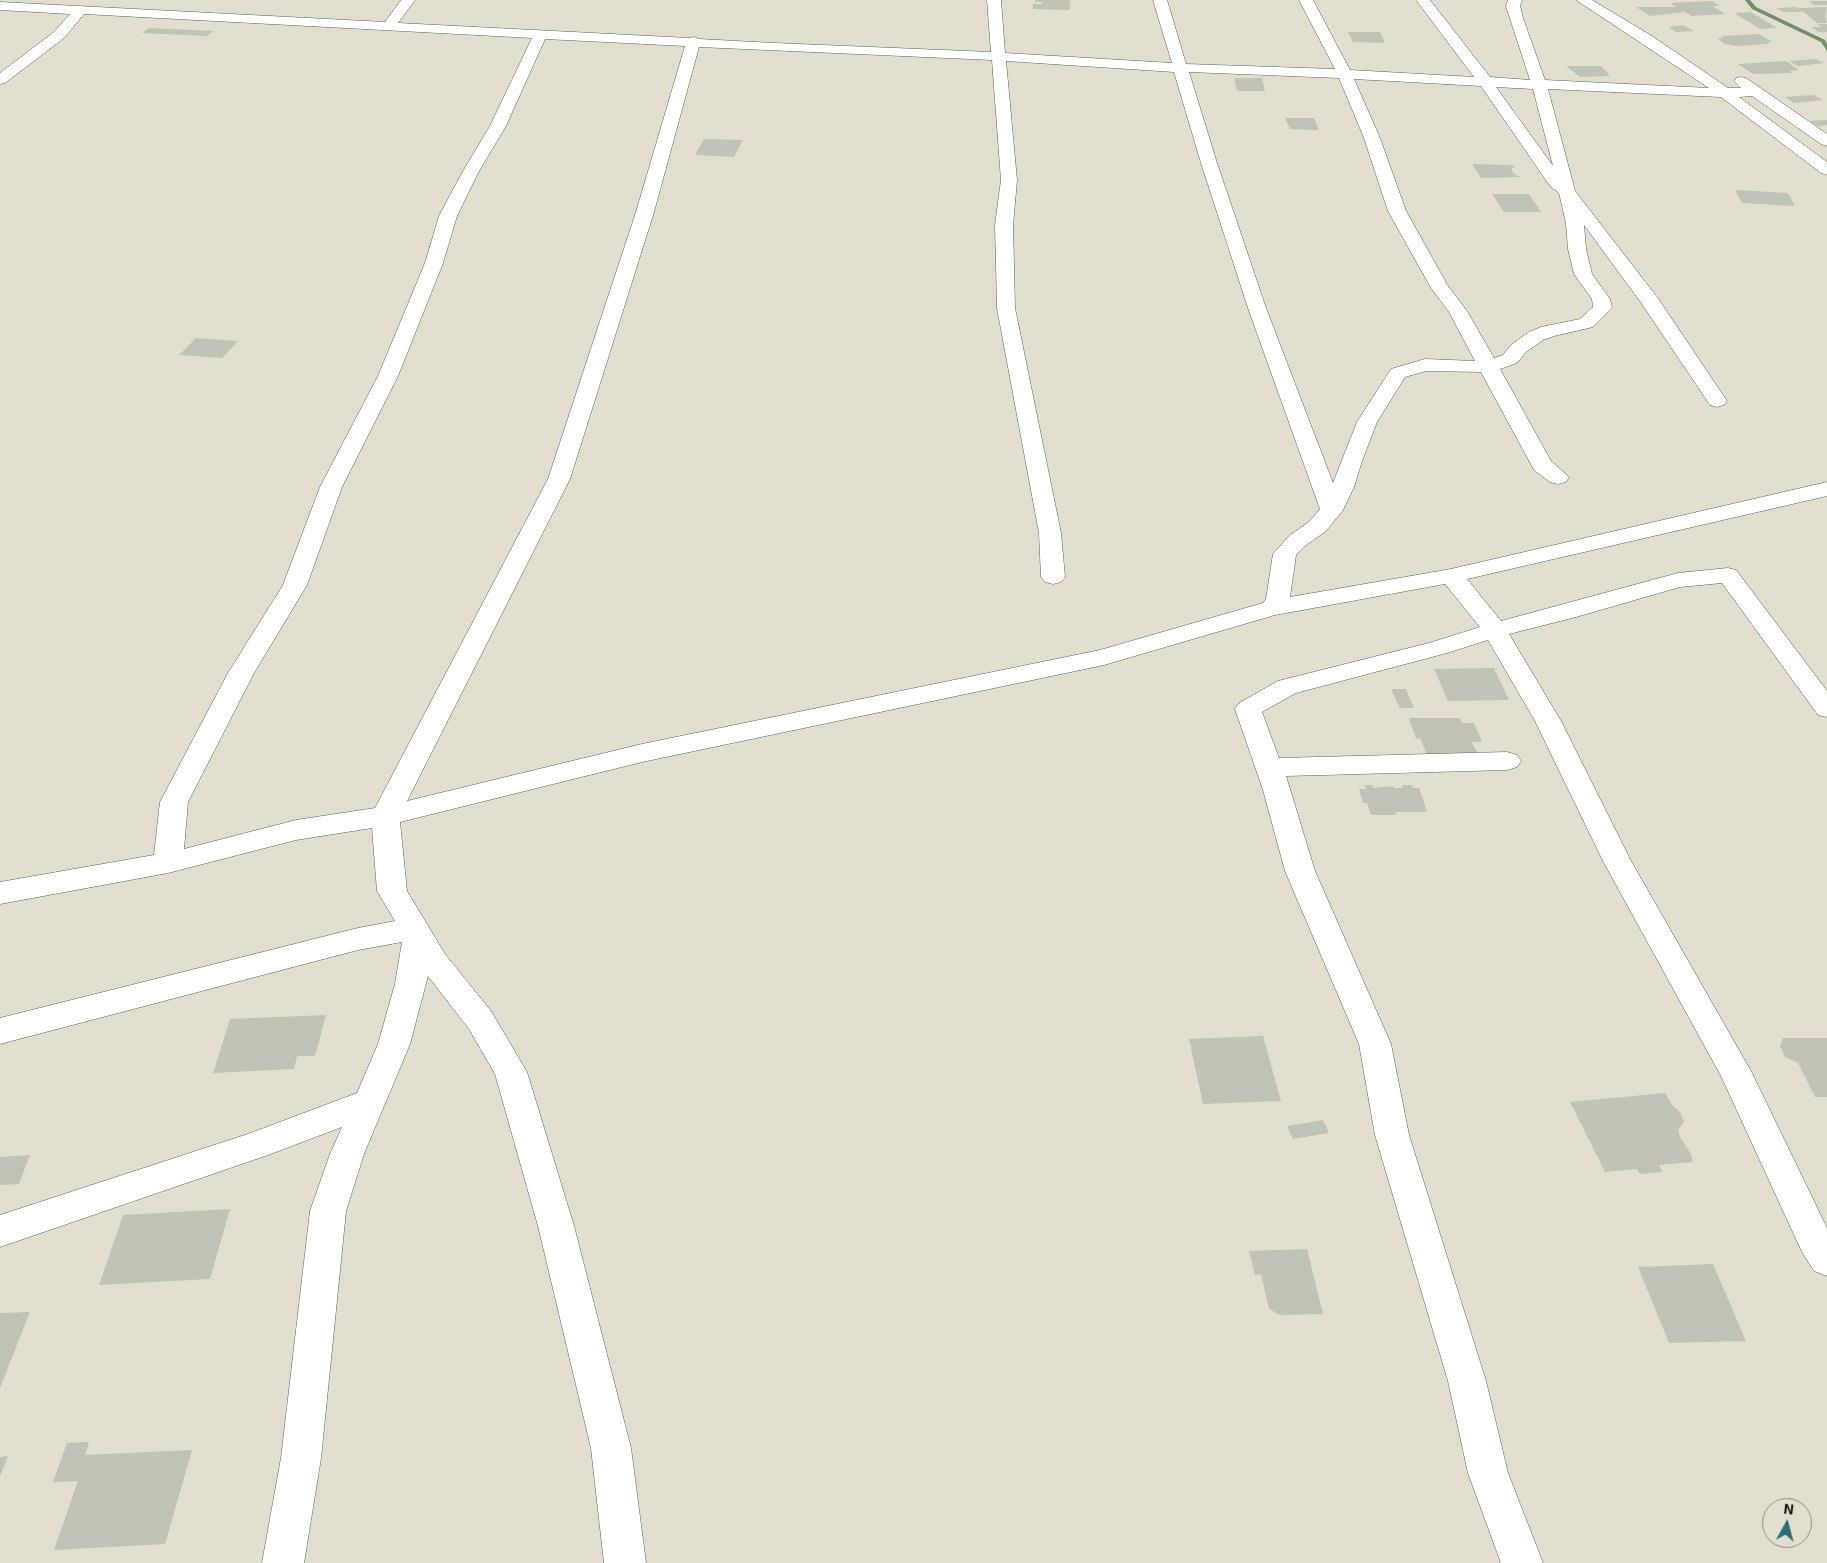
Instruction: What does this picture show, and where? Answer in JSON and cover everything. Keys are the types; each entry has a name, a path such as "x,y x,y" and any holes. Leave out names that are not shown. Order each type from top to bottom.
{"street":[{"path":"389,26 408,0"},
{"path":"994,0 1009,180 1004,225 1006,308 1050,533 1053,577"},
{"path":"1160,0 1209,163 1257,308 1332,510"},
{"path":"1306,0 1344,74 1372,138 1397,211 1440,288 1458,311 1542,465 1558,477"},
{"path":"1423,0 1556,182 1567,191 1650,301 1716,401"},
{"path":"1272,608 1278,599 1285,554 1297,541 1318,526 1332,510 1344,487 1351,461 1367,422 1398,373 1425,365 1489,366 1510,359 1518,349 1536,336 1548,331 1586,323 1602,308 1601,299 1583,274 1577,249 1575,223 1540,84 1516,18 1513,6 1515,0"},
{"path":"1583,0 1647,39 1726,93 1827,170"},
{"path":"0,6 540,35 694,41 774,47 999,56 1123,65 1726,93 1755,91"},
{"path":"245,19 257,6"},
{"path":"0,80 59,35 81,10"},
{"path":"168,863 174,802 241,673 295,585 331,487 388,376 413,311 434,264 448,216 471,170 498,126 540,35"},
{"path":"625,1563 611,1448 556,1226 511,1072 480,1020 434,962 392,891 385,816 559,478 645,212 694,41"},
{"path":"1728,74 1827,141"},
{"path":"0,894 168,863 296,830 385,816 642,753 1104,657 1272,608 1451,576 1827,489"},
{"path":"1522,1563 1488,1473 1467,1381 1392,1135 1375,1044 1300,871 1269,767 1248,709 1287,687 1438,648 1494,630 1567,612 1678,580 1728,575 1827,709"},
{"path":"1451,576 1488,620 1548,721 1616,861 1736,1073 1816,1241 1827,1260"},
{"path":"1269,767 1507,761"},
{"path":"0,1031 358,939 416,932"},
{"path":"283,1563 301,1458 328,1211 347,1154 394,1044 412,984 416,932"},
{"path":"0,1231 256,1145 369,1102"}],"building":[{"path":"1035,0 1070,0 1070,10 1033,9 1033,4 1042,4 1042,2 1035,2"},
{"path":"1712,1 1720,6 1712,6 1725,14 1691,16 1685,12 1650,16 1636,7 1676,7 1670,3"},
{"path":"1809,1 1827,1 1827,5 1814,5"},
{"path":"1797,7 1803,12 1783,12 1776,8"},
{"path":"1827,7 1825,16 1827,23 1817,23 1799,8"},
{"path":"1751,12 1777,28 1760,29 1734,13"},
{"path":"1817,24 1827,24 1827,32 1818,32 1811,27 1821,27"},
{"path":"1683,25 1694,31 1676,32 1669,27"},
{"path":"149,28 214,31 206,36 142,33"},
{"path":"1348,32 1380,32 1385,43 1353,42"},
{"path":"1759,34 1771,41 1767,44 1735,46 1725,44 1717,38 1724,38 1721,36"},
{"path":"1816,59 1824,63 1798,66 1789,61"},
{"path":"1786,61 1799,70 1789,71 1792,73 1753,74 1738,64"},
{"path":"1566,66 1601,66 1610,76 1580,77"},
{"path":"1234,78 1262,78 1265,91 1237,91"},
{"path":"1813,95 1823,100 1794,103 1785,97"},
{"path":"1285,118 1314,118 1319,130 1290,129"},
{"path":"1827,120 1827,125 1818,126 1810,121"},
{"path":"704,139 743,140 734,157 695,155"},
{"path":"1472,164 1513,165 1515,167 1511,168 1514,174 1520,177 1481,178"},
{"path":"1735,190 1788,193 1795,206 1742,203"},
{"path":"1492,194 1529,194 1541,212 1504,212"},
{"path":"196,338 238,341 222,358 179,355"},
{"path":"1494,668 1509,700 1448,701 1434,669"},
{"path":"1391,689 1406,689 1414,708 1400,708"},
{"path":"1409,718 1460,718 1462,723 1474,723 1482,742 1472,742 1478,754 1427,755 1420,738 1416,739"},
{"path":"1365,785 1373,785 1373,788 1393,786 1394,788 1403,788 1402,785 1412,785 1413,788 1419,788 1427,812 1395,812 1396,815 1371,815 1367,803 1363,803 1359,789 1366,789"},
{"path":"326,1015 315,1056 297,1056 294,1069 213,1073 230,1019"},
{"path":"1263,1036 1281,1101 1203,1104 1189,1039"},
{"path":"1783,1038 1827,1038 1827,1097 1815,1097 1798,1063 1785,1057 1780,1046"},
{"path":"1665,1093 1672,1105 1680,1112 1684,1122 1678,1130 1680,1137 1691,1154 1693,1162 1659,1165 1662,1172 1640,1174 1637,1169 1605,1172 1570,1102"},
{"path":"1323,1120 1329,1133 1293,1139 1287,1126"},
{"path":"30,1155 19,1184 0,1185 0,1157"},
{"path":"230,1209 210,1279 99,1285 123,1215"},
{"path":"1307,1249 1323,1314 1280,1315 1269,1309 1261,1274 1255,1275 1249,1251"},
{"path":"1713,1264 1746,1341 1669,1343 1638,1267"},
{"path":"30,1312 0,1388 0,1313"},
{"path":"89,1442 85,1455 192,1450 165,1544 54,1550 78,1481 53,1482 67,1443"},
{"path":"8,1456 0,1476 0,1457"}],"waterway":[{"path":"1747,0 1754,8 1823,41 1827,49"}]}
